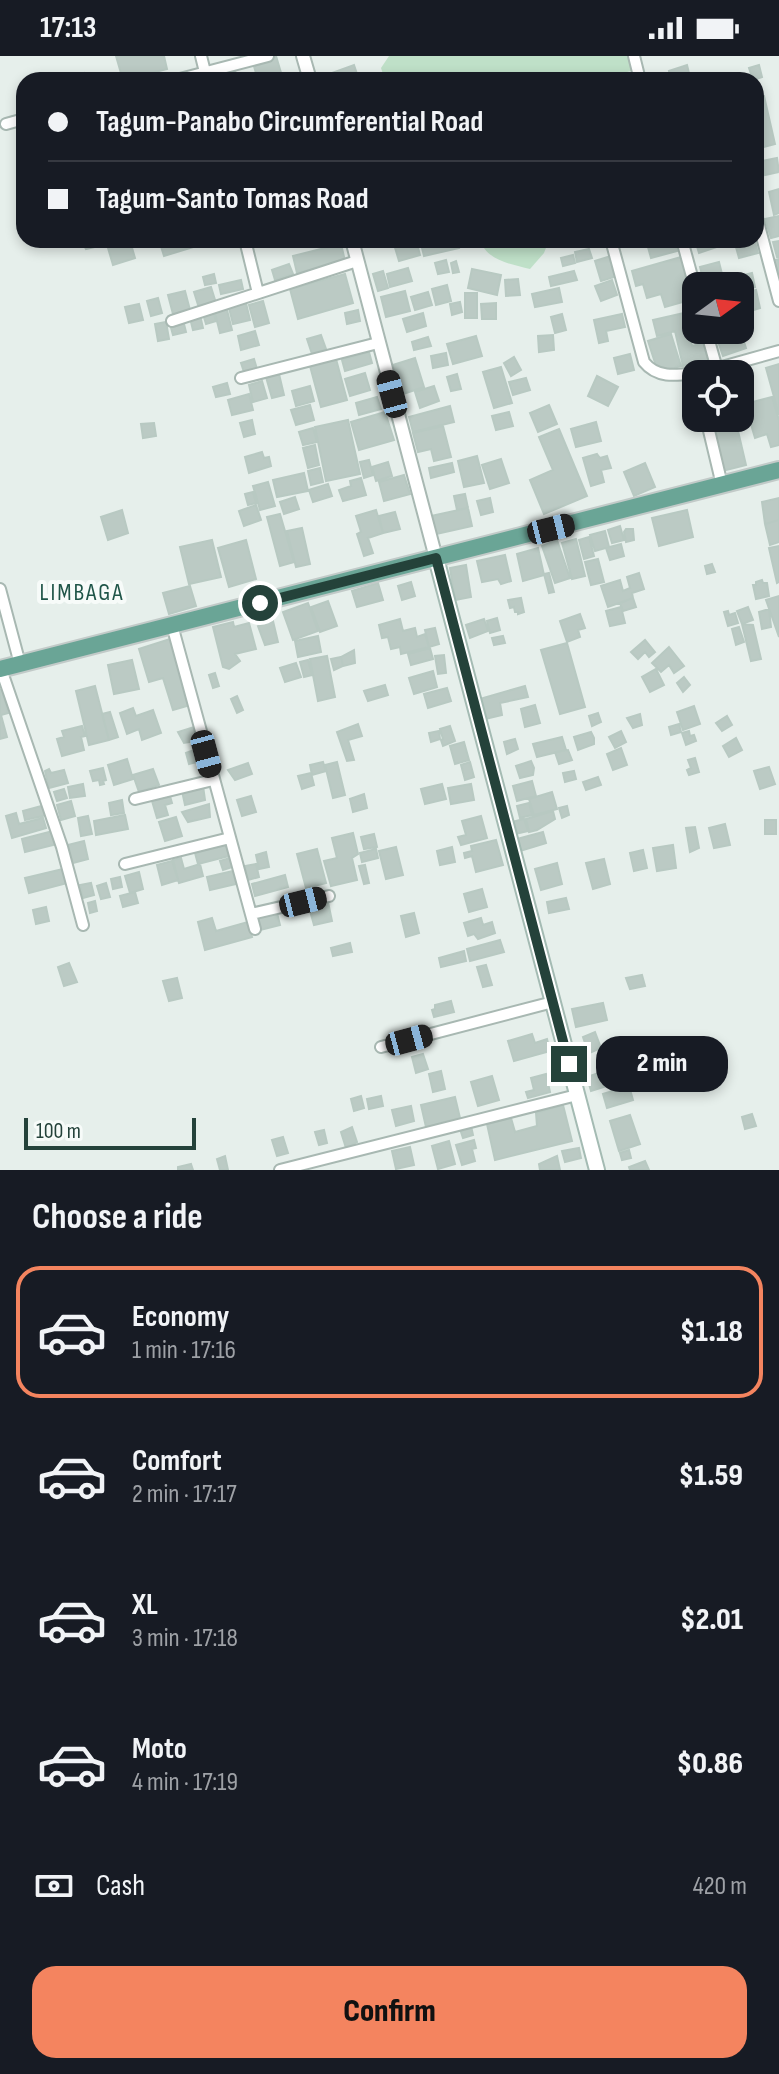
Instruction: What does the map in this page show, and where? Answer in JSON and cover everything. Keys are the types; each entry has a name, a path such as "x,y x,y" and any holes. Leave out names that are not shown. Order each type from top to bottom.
{"main road":[{"path":"1,669 779,470"},
{"path":"436,558 597,1170"}],"street":[{"path":"218,72 268,56"},
{"path":"6,124 16,121"},
{"path":"764,244 779,301"},
{"path":"247,248 258,293"},
{"path":"354,248 436,558"},
{"path":"613,248 644,362 659,375 682,374"},
{"path":"684,248 691,272"},
{"path":"172,321 357,261"},
{"path":"241,378 378,343"},
{"path":"748,360 779,351"},
{"path":"709,432 722,485"},
{"path":"0,589 20,664"},
{"path":"172,625 255,929"},
{"path":"1,669 58,835 83,925"},
{"path":"135,799 213,780"},
{"path":"125,864 230,838"},
{"path":"251,914 329,896"},
{"path":"381,1047 553,1002"},
{"path":"280,1170 577,1095"}],"green space":[{"path":"389,56 628,56 631,71 382,72 381,68"},
{"path":"484,248 546,248 530,269 488,253"}],"building":[{"path":"116,56 164,56 167,69 155,72 121,72"},
{"path":"276,56 281,72 256,72 253,63"},
{"path":"354,65 356,72 335,72"},
{"path":"687,65 689,72 669,72"},
{"path":"759,65 761,72 750,72 749,68"},
{"path":"764,96 775,144 764,147"},
{"path":"777,158 779,172 765,175 764,161"},
{"path":"779,189 779,213 774,215 769,192"},
{"path":"779,216 779,236 771,238 765,219"},
{"path":"779,241 779,257 777,257 773,242"},
{"path":"108,248 132,248 135,258 113,265"},
{"path":"162,248 190,248 164,256"},
{"path":"325,248 342,248 345,261 297,273 293,256"},
{"path":"395,248 418,248 420,255 399,261"},
{"path":"422,248 459,248 424,256"},
{"path":"648,248 676,248 677,251 651,258"},
{"path":"697,248 714,248 699,253"},
{"path":"736,248 757,248 758,253 739,258"},
{"path":"589,249 592,258 577,262 575,252"},
{"path":"573,255 575,263 563,266 561,258"},
{"path":"614,255 620,275 601,281 595,261"},
{"path":"681,257 685,272 682,272 682,302 665,307 661,294 647,298 643,284 636,286 632,271"},
{"path":"779,259 779,289 771,261"},
{"path":"446,260 449,272 438,274 435,263"},
{"path":"456,261 459,272 453,273 451,263"},
{"path":"719,262 722,272 701,272 700,267"},
{"path":"289,264 293,274 275,280 272,270"},
{"path":"408,268 412,281 390,287 387,274"},
{"path":"472,269 501,275 497,295 468,288"},
{"path":"383,271 388,288 378,291 373,274"},
{"path":"574,271 577,280 551,286 549,277"},
{"path":"214,274 216,283 205,285 203,277"},
{"path":"345,274 353,303 298,319 290,289"},
{"path":"518,279 520,295 506,296 505,280"},
{"path":"241,280 243,289 221,294 219,285"},
{"path":"612,280 617,295 601,301 595,286"},
{"path":"447,285 451,301 436,305 432,289"},
{"path":"211,287 216,303 199,308 194,292"},
{"path":"559,288 562,302 535,307 532,294"},
{"path":"754,290 760,308 754,310"},
{"path":"185,291 190,310 173,314 168,295"},
{"path":"405,291 410,311 386,317 381,297"},
{"path":"428,292 432,305 415,310 411,297"},
{"path":"465,293 477,293 477,318 465,318"},
{"path":"158,298 162,313 151,316 147,301"},
{"path":"245,299 250,320 233,324 228,304"},
{"path":"263,301 269,323 255,327 249,305"},
{"path":"460,302 462,312 452,315 450,304"},
{"path":"496,303 496,319 482,319 481,304"},
{"path":"139,304 143,320 129,323 125,307"},
{"path":"226,306 232,330 220,333 214,309"},
{"path":"358,310 360,321 347,324 345,313"},
{"path":"213,311 216,321 206,324 203,314"},
{"path":"423,313 426,326 407,332 403,319"},
{"path":"682,313 682,344 704,344 708,360 682,362 675,331 657,336 653,320"},
{"path":"562,314 566,330 555,333 551,317"},
{"path":"622,314 625,327 606,331 608,341 599,343 594,320"},
{"path":"200,315 203,328 193,330 190,318"},
{"path":"183,320 186,332 173,335 170,324"},
{"path":"166,322 169,339 158,341 155,324"},
{"path":"255,331 259,345 241,350 238,336"},
{"path":"671,334 681,366 658,372 648,341"},
{"path":"321,335 326,349 312,354 307,339"},
{"path":"553,335 554,350 539,352 538,336"},
{"path":"476,336 482,356 453,364 447,344"},
{"path":"428,337 431,346 414,350 412,342"},
{"path":"719,344 745,344 746,348 723,356"},
{"path":"369,352 372,363 345,371 342,360"},
{"path":"446,353 448,365 433,368 431,356"},
{"path":"630,354 634,370 618,374 614,358"},
{"path":"514,357 521,370 511,376 504,363"},
{"path":"415,358 424,387 403,394 393,365"},
{"path":"254,359 257,369 244,372 241,363"},
{"path":"336,359 347,400 321,407 310,366"},
{"path":"779,364 779,415 766,368"},
{"path":"501,367 512,403 494,408 483,372"},
{"path":"365,373 370,390 350,396 345,379"},
{"path":"279,374 284,395 272,398 266,377"},
{"path":"457,374 461,389 451,391 447,377"},
{"path":"597,376 618,387 608,406 588,396"},
{"path":"526,378 530,390 513,395 509,382"},
{"path":"262,381 267,398 253,402 249,385"},
{"path":"227,383 230,394 216,397 213,387"},
{"path":"310,386 314,401 296,406 292,391"},
{"path":"434,386 439,401 420,408 415,392"},
{"path":"249,394 253,410 232,415 228,400"},
{"path":"377,397 381,409 359,415 356,403"},
{"path":"772,397 779,420 779,445 771,447 767,434 755,438 754,402"},
{"path":"310,405 314,420 296,425 291,410"},
{"path":"549,405 557,424 538,432 530,413"},
{"path":"450,406 454,422 413,432 409,417"},
{"path":"385,412 394,440 359,450 351,422"},
{"path":"509,412 513,426 496,430 492,416"},
{"path":"252,420 255,434 244,437 240,423"},
{"path":"348,420 360,474 326,481 315,427"},
{"path":"596,422 601,441 576,447 571,429"},
{"path":"154,423 156,436 143,438 141,424"},
{"path":"443,426 451,457 434,461 431,449 418,452 413,433"},
{"path":"313,428 317,442 303,445 299,432"},
{"path":"559,429 587,496 544,514 530,480 553,470 539,437"},
{"path":"712,432 738,432 746,465 722,471"},
{"path":"315,445 319,465 308,468 303,448"},
{"path":"262,452 264,458 269,457 271,466 249,473 245,457"},
{"path":"597,454 600,458 607,456 611,468 601,470 604,482 591,486 583,458"},
{"path":"477,456 484,483 464,487 458,461"},
{"path":"501,459 509,483 490,489 482,465"},
{"path":"369,460 373,475 364,478 360,462"},
{"path":"388,462 392,476 376,481 372,467"},
{"path":"452,463 454,472 431,478 429,468"},
{"path":"645,463 655,487 634,496 624,472"},
{"path":"320,468 323,482 311,485 308,471"},
{"path":"304,473 308,491 277,497 273,480"},
{"path":"404,475 410,494 384,501 379,482"},
{"path":"361,478 366,495 343,501 339,490 351,486 350,481"},
{"path":"268,482 275,506 260,510 253,486"},
{"path":"328,484 332,496 313,502 309,490"},
{"path":"253,492 256,503 248,505 245,494"},
{"path":"465,494 468,508 457,510 454,496"},
{"path":"295,497 299,509 284,514 280,502"},
{"path":"490,498 493,512 481,515 477,501"},
{"path":"779,498 779,520 765,524 762,502"},
{"path":"256,505 261,520 244,526 239,511"},
{"path":"468,508 472,526 436,534 431,516"},
{"path":"122,510 128,533 108,540 101,517"},
{"path":"376,510 383,533 368,538 373,553 364,556 357,534 361,532 356,516"},
{"path":"687,510 693,537 659,546 652,518"},
{"path":"395,512 400,529 383,533 379,516"},
{"path":"280,514 294,562 280,566 267,517"},
{"path":"779,520 779,542 770,545 765,524"},
{"path":"620,526 624,540 612,543 608,530"},
{"path":"302,528 310,564 296,567 287,531"},
{"path":"626,529 633,529 634,540 626,542"},
{"path":"605,531 609,547 595,551 590,535"},
{"path":"589,537 594,556 584,559 579,540"},
{"path":"576,539 585,576 572,579 562,543"},
{"path":"212,540 221,577 189,584 180,547"},
{"path":"246,540 256,579 229,587 218,548"},
{"path":"557,540 570,578 555,583 542,546"},
{"path":"621,544 624,556 610,560 606,548"},
{"path":"779,546 779,582 777,583 769,548"},
{"path":"538,548 544,575 523,581 517,554"},
{"path":"505,555 511,581 501,584 498,579 482,582 477,561"},
{"path":"598,559 604,582 591,585 585,562"},
{"path":"712,564 715,572 707,574 705,566"},
{"path":"466,565 471,597 455,600 450,568"},
{"path":"549,573 554,592 549,593 544,574"},
{"path":"639,573 644,589 632,593 633,598 608,607 601,586 620,580 623,591 630,588 627,577"},
{"path":"762,580 767,583 769,596 756,599 753,585"},
{"path":"411,582 415,596 402,600 398,586"},
{"path":"378,583 383,600 357,607 352,591"},
{"path":"190,586 196,606 169,614 163,593"},
{"path":"779,596 779,637 766,600"},
{"path":"521,598 524,612 518,614 514,607 510,608 508,600"},
{"path":"633,598 636,607 623,611 620,603"},
{"path":"328,601 337,626 320,632 311,607"},
{"path":"308,603 318,631 293,640 283,612"},
{"path":"621,607 625,623 610,626 606,611"},
{"path":"748,607 753,620 742,624 737,611"},
{"path":"769,609 771,627 762,629 759,612"},
{"path":"728,611 729,615 735,613 738,623 728,626 724,612"},
{"path":"580,614 585,628 578,630 580,637 567,642 560,621"},
{"path":"497,618 500,630 490,633 487,621"},
{"path":"400,619 403,631 415,628 417,637 425,634 429,647 401,654 400,647 391,649 388,637 382,638 379,625"},
{"path":"484,619 488,631 470,638 466,625"},
{"path":"273,621 278,642 265,645 258,626"},
{"path":"233,622 234,627 249,623 256,649 235,654 240,661 229,669 223,667 213,627"},
{"path":"742,624 753,625 761,659 751,661"},
{"path":"739,627 744,642 736,645 732,629"},
{"path":"435,628 439,644 429,647 425,630"},
{"path":"318,636 321,652 298,657 295,641"},
{"path":"503,636 505,643 494,645 492,638"},
{"path":"170,639 190,705 173,710 163,678 149,682 139,649"},
{"path":"645,640 655,652 649,657 645,652 638,659 631,652"},
{"path":"567,643 585,707 560,714 541,650"},
{"path":"669,647 684,666 674,673 669,665 661,672 652,663"},
{"path":"430,648 433,659 411,665 408,654"},
{"path":"354,650 355,663 343,666 341,657"},
{"path":"444,655 446,673 438,674 435,656"},
{"path":"327,656 335,697 318,701 310,659"},
{"path":"341,657 343,666 334,670 331,659"},
{"path":"132,660 139,689 114,694 108,665"},
{"path":"308,660 312,675 304,677 300,662"},
{"path":"296,663 301,677 285,682 280,668"},
{"path":"656,669 664,685 650,692 642,677"},
{"path":"433,671 437,687 414,694 409,678"},
{"path":"215,673 219,686 213,688 209,675"},
{"path":"684,677 690,685 683,692 677,683"},
{"path":"385,685 388,695 368,701 364,691"},
{"path":"95,686 109,740 89,745 76,691"},
{"path":"525,686 528,697 500,703 502,715 485,719 480,699"},
{"path":"447,688 451,701 428,708 424,694"},
{"path":"0,690 8,713 1,715 7,737 0,739"},
{"path":"237,696 243,710 237,713 231,699"},
{"path":"535,705 540,723 525,727 521,709"},
{"path":"694,706 700,724 683,730 677,712"},
{"path":"133,708 136,716 153,710 161,733 142,740 139,729 127,734 120,713"},
{"path":"110,712 118,737 109,740 102,714"},
{"path":"598,713 601,722 592,726 589,716"},
{"path":"640,714 642,725 633,728 627,718"},
{"path":"727,716 732,725 722,731 716,723"},
{"path":"358,724 362,736 348,740 354,760 347,761 337,732"},
{"path":"679,724 681,732 671,735 669,727"},
{"path":"82,726 84,750 62,756 57,739 64,737 62,731"},
{"path":"450,726 455,741 443,746 440,729"},
{"path":"194,727 196,741 184,743 178,732"},
{"path":"439,731 440,739 431,742 429,733"},
{"path":"621,731 626,742 615,748 609,737"},
{"path":"689,731 696,741 686,745 682,733"},
{"path":"591,732 594,744 578,750 574,737"},
{"path":"562,737 566,750 537,757 533,744"},
{"path":"736,738 742,750 729,757 723,746"},
{"path":"515,739 518,749 507,754 504,742"},
{"path":"464,742 469,760 455,764 450,746"},
{"path":"200,748 204,760 189,764 186,753"},
{"path":"621,748 627,765 613,770 607,754"},
{"path":"568,750 572,760 559,764 555,752"},
{"path":"695,758 699,772 689,775 687,770 691,768 688,760"},
{"path":"127,759 133,779 114,785 108,765"},
{"path":"531,761 533,775 520,778 516,766"},
{"path":"323,762 326,771 312,775 310,765"},
{"path":"337,762 345,795 333,798 325,765"},
{"path":"470,762 474,777 465,780 461,765"},
{"path":"248,763 252,774 235,780 228,770"},
{"path":"769,767 775,784 760,789 754,771"},
{"path":"103,768 106,780 100,785 99,780 93,781 90,771"},
{"path":"49,769 51,773 64,770 68,783 49,788 45,771"},
{"path":"153,769 159,785 139,792 133,775"},
{"path":"574,771 576,779 565,782 563,773"},
{"path":"311,773 314,785 302,789 298,776"},
{"path":"598,777 601,785 586,790 583,782"},
{"path":"532,781 536,796 517,801 513,786"},
{"path":"83,784 85,796 70,798 68,787"},
{"path":"442,784 446,799 425,804 421,789"},
{"path":"471,784 474,800 451,804 448,788"},
{"path":"203,786 205,800 185,805 182,791"},
{"path":"64,789 67,798 57,801 54,792"},
{"path":"552,792 557,809 534,815 529,799"},
{"path":"364,794 367,808 353,812 350,799"},
{"path":"170,796 172,803 165,805 168,815 157,818 152,801"},
{"path":"251,796 256,812 242,816 237,800"},
{"path":"122,800 124,813 111,815 109,803"},
{"path":"71,801 75,816 61,820 57,805"},
{"path":"529,803 532,815 520,818 517,806"},
{"path":"209,804 210,817 188,822 182,812"},
{"path":"45,805 47,815 25,820 23,811"},
{"path":"567,806 569,815 562,818 559,808"},
{"path":"553,811 555,819 529,832 526,819"},
{"path":"16,813 19,824 43,818 46,828 12,838 6,816"},
{"path":"125,815 128,829 96,835 94,821"},
{"path":"88,816 92,834 81,836 78,818"},
{"path":"481,816 487,838 461,845 458,837 466,835 462,821"},
{"path":"176,817 182,836 165,841 159,822"},
{"path":"524,819 528,831 515,834 512,822"},
{"path":"765,820 776,820 776,834 765,834"},
{"path":"725,824 730,845 714,848 709,828"},
{"path":"695,827 699,848 690,852 686,828"},
{"path":"53,831 57,844 25,852 22,839"},
{"path":"543,832 546,843 520,851 517,839"},
{"path":"353,833 358,854 352,858 357,880 331,886 324,861 337,858 332,838"},
{"path":"374,834 377,847 364,849 361,837"},
{"path":"496,840 503,865 476,872 472,856 465,858 464,853 472,851 471,846"},
{"path":"84,841 88,859 73,863 68,845"},
{"path":"226,844 229,856 198,864 195,853"},
{"path":"673,845 676,868 657,871 653,848"},
{"path":"396,847 403,875 386,879 379,851"},
{"path":"452,847 455,862 440,865 437,851"},
{"path":"317,849 326,883 306,888 297,854"},
{"path":"376,849 378,858 362,862 360,853"},
{"path":"643,850 647,868 634,871 630,853"},
{"path":"266,852 269,867 259,869 256,855"},
{"path":"181,858 184,869 200,864 203,876 179,883 173,860"},
{"path":"230,858 232,867 223,870 220,861"},
{"path":"604,859 610,884 593,889 586,863"},
{"path":"172,861 178,880 162,885 157,865"},
{"path":"557,863 562,884 541,890 535,869"},
{"path":"256,864 259,877 248,880 245,866"},
{"path":"365,865 369,883 364,884 359,866"},
{"path":"63,869 67,883 29,893 25,878"},
{"path":"233,871 236,884 210,890 207,877"},
{"path":"139,872 143,889 130,893 125,876"},
{"path":"285,875 288,887 255,896 252,884"},
{"path":"120,877 122,887 113,889 111,879"},
{"path":"91,883 94,895 83,898 80,885"},
{"path":"106,883 110,897 101,899 97,886"},
{"path":"482,889 487,907 469,912 464,894"},
{"path":"135,892 138,903 123,907 120,896"},
{"path":"566,898 569,909 549,913 547,902"},
{"path":"95,901 97,911 90,913 88,903"},
{"path":"328,902 332,921 314,925 309,907"},
{"path":"46,907 49,921 36,924 33,910"},
{"path":"277,913 280,925 260,930 257,918"},
{"path":"414,913 419,933 406,937 401,916"},
{"path":"212,918 216,931 248,922 252,937 205,950 198,922"},
{"path":"481,918 483,925 492,922 495,933 478,939 474,934 468,936 464,923"},
{"path":"500,940 504,952 470,961 467,949"},
{"path":"350,943 352,952 333,956 331,948"},
{"path":"464,951 466,961 441,967 439,958"},
{"path":"69,963 77,982 64,986 58,967"},
{"path":"486,965 492,985 483,987 477,967"},
{"path":"642,975 645,986 630,989 626,978"},
{"path":"177,978 182,998 169,1001 163,981"},
{"path":"451,1001 454,1012 434,1017 432,1010 435,1005"},
{"path":"603,1003 607,1020 576,1027 572,1009"},
{"path":"595,1032 601,1048 585,1055 587,1049 583,1037"},
{"path":"532,1034 535,1043 547,1039 550,1051 514,1061 508,1041"},
{"path":"702,1042 713,1076 696,1081 685,1048"},
{"path":"423,1054 428,1069 416,1073 412,1057"},
{"path":"608,1070 613,1084 591,1091 587,1077"},
{"path":"441,1071 445,1089 433,1092 429,1074"},
{"path":"546,1074 550,1092 528,1098 526,1092 534,1090 531,1078"},
{"path":"492,1076 499,1100 478,1106 471,1082"},
{"path":"629,1086 633,1100 607,1108 603,1094"},
{"path":"361,1096 364,1108 354,1111 351,1099"},
{"path":"381,1096 383,1106 369,1109 367,1099"},
{"path":"455,1097 460,1118 426,1127 421,1105"},
{"path":"563,1105 572,1141 495,1160 487,1124 511,1118 515,1132 537,1126 536,1113"},
{"path":"411,1106 414,1121 396,1126 392,1110"},
{"path":"752,1114 756,1126 745,1129 742,1117"},
{"path":"630,1115 640,1144 619,1151 610,1121"},
{"path":"471,1126 473,1135 463,1138 460,1129"},
{"path":"352,1127 357,1142 346,1148 341,1132"},
{"path":"324,1130 327,1143 319,1145 315,1132"},
{"path":"283,1137 288,1153 277,1156 272,1140"},
{"path":"474,1140 476,1148 472,1149 475,1161 462,1165 456,1145"},
{"path":"449,1141 455,1164 438,1169 432,1146"},
{"path":"410,1147 414,1165 396,1169 392,1151"},
{"path":"579,1148 581,1158 565,1162 562,1151"},
{"path":"629,1150 631,1158 622,1160 620,1153"},
{"path":"225,1156 228,1170 220,1170 217,1159"},
{"path":"557,1156 560,1170 540,1170 539,1164"},
{"path":"645,1161 649,1170 630,1170 629,1167"},
{"path":"191,1164 193,1170 178,1170 178,1167"}],"district":[{"name":"LIMBAGA","path":"82,592"}],"route":[{"path":"260,603 436,558 569,1064"}]}
